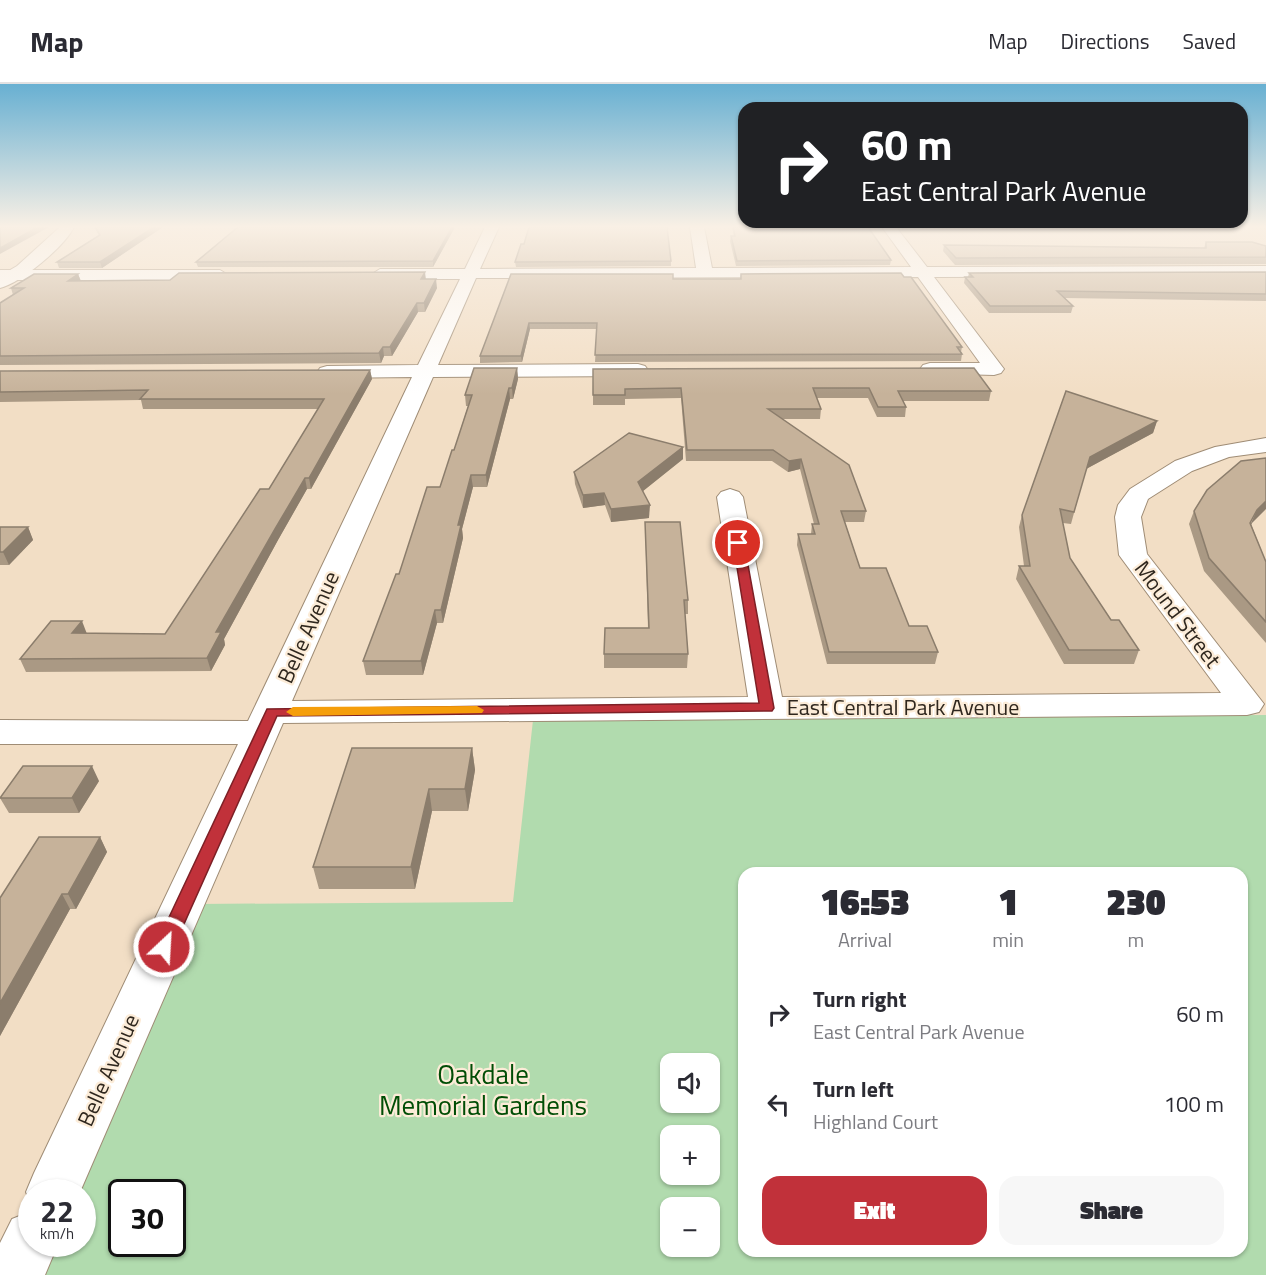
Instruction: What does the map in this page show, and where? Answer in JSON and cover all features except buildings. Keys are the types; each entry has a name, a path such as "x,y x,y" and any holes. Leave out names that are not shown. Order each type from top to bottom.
{"street":[{"name":"Belle Avenue","path":"59,1179 267,722 352,528 427,371 466,283"},
{"path":"908,369 994,369 931,283"},
{"path":"312,372 660,370"},
{"name":"Mound Street","path":"1246,704 1133,555 1128,526 1131,505 1143,491 1178,468 1220,451 1266,445"},
{"path":"730,497 767,708"},
{"name":"East Central Park Avenue","path":"0,732 767,708 1246,704"},
{"path":"15,1275 24,1257"}],"green space":[{"name":"Oakdale Memorial Gardens","path":"1266,715 1266,1275 32,1275 40,1257 96,1257 96,1179 74,1179 195,904 513,902 533,720"}],"slow traffic":[{"path":"293,712 477,710"}],"route":[{"path":"164,947 272,712 767,708 738,543"}]}
